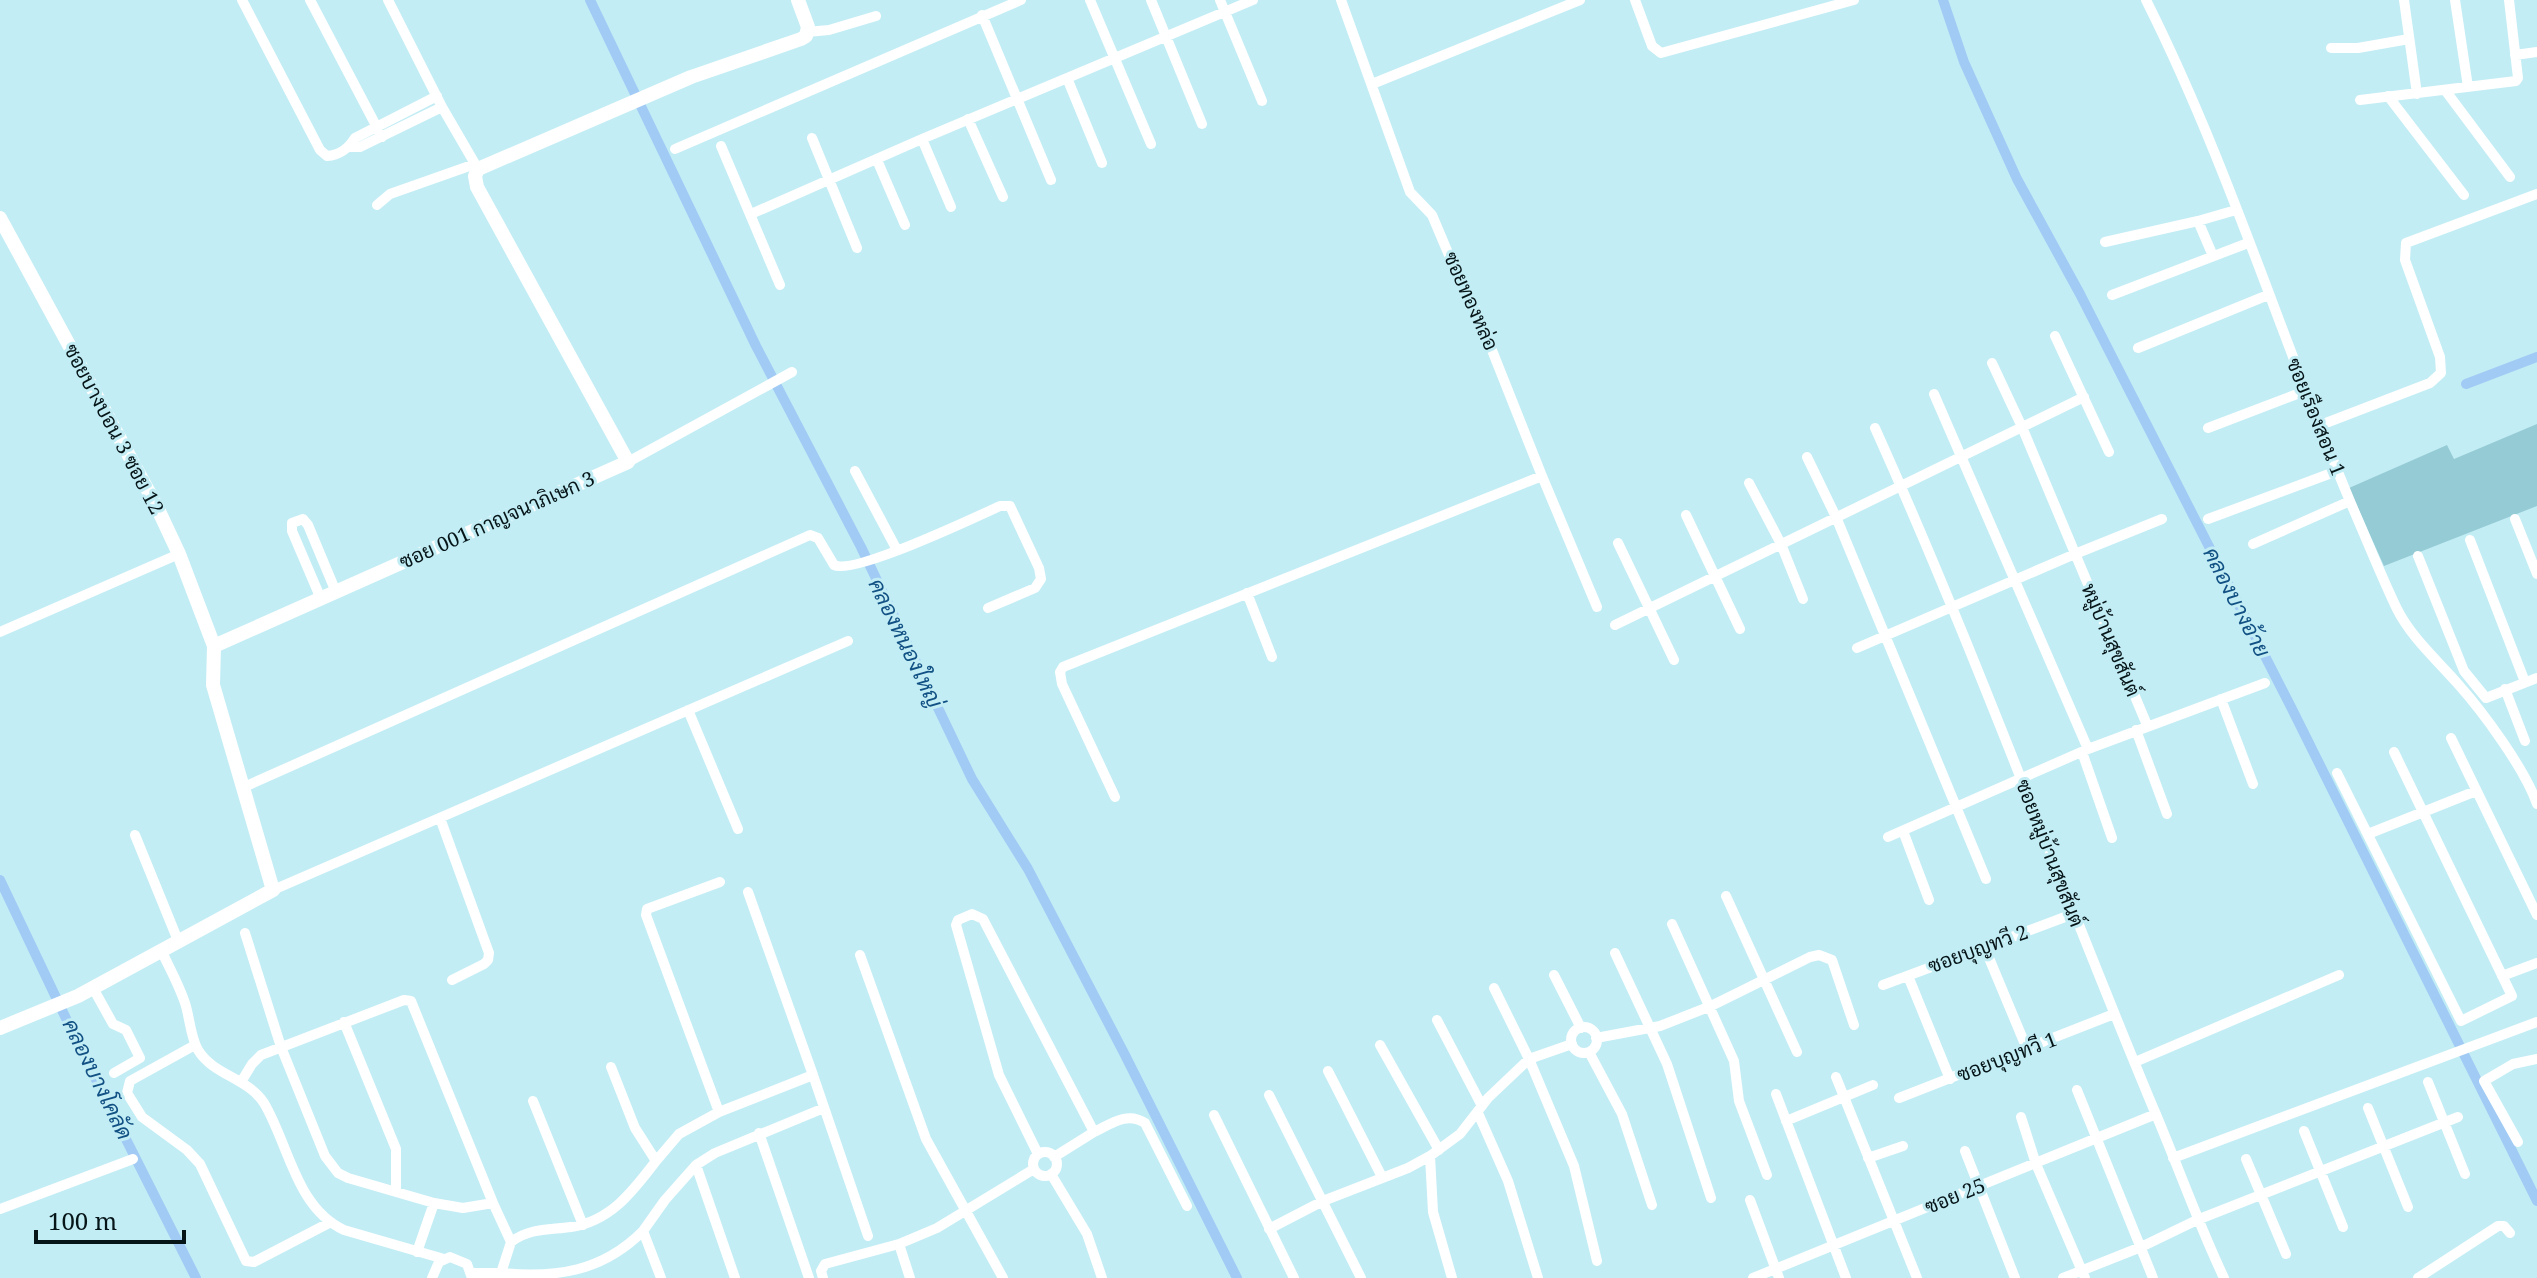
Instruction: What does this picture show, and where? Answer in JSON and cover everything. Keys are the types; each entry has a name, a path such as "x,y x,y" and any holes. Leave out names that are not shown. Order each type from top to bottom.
{"street":[{"path":"242,0 320,150 327,156 350,147 360,147 442,107"},
{"path":"310,0 382,137"},
{"path":"388,0 442,107 476,166 477,187 628,462 788,375"},
{"path":"377,205 390,194 476,166 649,95 801,39 807,32 807,22 798,0"},
{"path":"675,149 1021,0"},
{"path":"1090,0 1151,144"},
{"path":"1151,0 1202,124"},
{"path":"1220,0 1262,101"},
{"path":"751,214 1253,0"},
{"name":"ซอยทองหล่อ","path":"1341,0 1410,192 1432,215 1445,241 1505,379 1597,607"},
{"path":"1372,84 1580,0"},
{"path":"1635,0 1652,46 1661,53 1854,0"},
{"name":"ซอยเรืองสอน 1","path":"2146,0 2184,78 2318,426 2401,617 2461,687 2513,758 2537,804"},
{"path":"2404,0 2417,94"},
{"path":"2455,0 2468,87"},
{"path":"2360,100 2516,81 2509,0"},
{"path":"982,15 1051,180"},
{"path":"807,32 829,30 876,16"},
{"path":"2331,48 2358,48 2409,39"},
{"path":"2515,55 2537,52"},
{"path":"1067,78 1102,163"},
{"path":"2445,90 2510,177"},
{"path":"350,147 355,138 437,96"},
{"path":"2388,96 2464,195"},
{"path":"968,119 1003,197"},
{"path":"812,138 857,248"},
{"path":"922,139 951,207"},
{"path":"721,146 780,285"},
{"path":"877,160 905,225"},
{"path":"2318,426 2430,383 2441,373 2440,357 2405,260 2406,243 2537,194"},
{"path":"2105,242 2236,210"},
{"name":"ซอยบางบอน 3 ซอย 12","path":"0,218 157,507 179,554 214,646"},
{"path":"2198,221 2213,256"},
{"path":"2112,295 2248,243"},
{"path":"2138,348 2268,295"},
{"path":"2055,336 2109,452"},
{"name":"หมู่บ้านสุขสันต์","path":"1992,363 2075,554 2141,728 2167,814"},
{"path":"2208,428 2305,391"},
{"path":"1934,394 2016,579 2085,750 2112,838"},
{"path":"1615,625 2084,397"},
{"name":"ซอยหมู่บ้านสุขสันต์","path":"1875,428 2021,777 2197,1220 2224,1278"},
{"path":"1807,457 1836,517 1986,879"},
{"name":"ซอย 001 กาญจนาภิเษก 3","path":"214,646 628,462"},
{"path":"855,471 897,550"},
{"path":"2208,519 2337,471"},
{"path":"1115,797 1062,684 1060,672 1063,667 1542,476"},
{"path":"1749,483 1781,544 1803,599"},
{"path":"2253,544 2350,501"},
{"path":"244,787 806,537 818,538 836,567 860,564 1000,506 1011,507 1039,568 1040,582 1035,588 988,608"},
{"path":"1686,515 1740,629"},
{"path":"321,599 292,531 292,523 297,519 303,519 308,525 336,592"},
{"path":"1857,648 2162,519"},
{"path":"2515,519 2537,574"},
{"path":"2470,540 2525,682"},
{"path":"1618,543 1674,660"},
{"path":"0,632 179,554"},
{"path":"2418,556 2464,671 2486,698 2537,678"},
{"path":"1247,593 1272,657"},
{"path":"0,1028 78,996 273,890 848,641"},
{"path":"214,646 213,685 273,890"},
{"path":"1888,837 2085,750 2265,683"},
{"path":"2505,689 2525,741"},
{"path":"2221,699 2253,784"},
{"path":"688,710 738,829"},
{"path":"2451,738 2537,915"},
{"path":"2337,773 2461,1021 2512,996 2394,752"},
{"path":"2368,834 2476,791"},
{"path":"440,818 489,953 484,964 452,980"},
{"path":"1903,831 1929,900"},
{"path":"135,835 179,943"},
{"path":"719,1112 646,915 649,906 720,882"},
{"path":"748,892 868,1236"},
{"path":"1726,896 1797,1052"},
{"path":"1038,1154 999,1075 956,925 958,920 972,914 983,919 1094,1132"},
{"name":"ซอยบุญทวี 2","path":"1883,985 2073,914"},
{"path":"1672,924 1734,1061 1739,1101 1767,1175"},
{"path":"245,933 281,1047 331,1167 348,1178 434,1203 463,1208 493,1203"},
{"path":"1984,946 2027,1049"},
{"path":"162,952 186,1004 195,1045 204,1060 241,1082 263,1100 309,1201 329,1223 417,1252 444,1259 457,1258 462,1260 472,1276 501,1273 571,1275 617,1253 643,1231 696,1165 759,1133 824,1108"},
{"path":"1615,953 1667,1064 1711,1198"},
{"path":"860,955 926,1139 1003,1278"},
{"path":"1596,1038 1650,1028 1711,1006 1819,955 1830,958 1854,1025"},
{"path":"2502,976 2537,963"},
{"path":"1554,975 1581,1028"},
{"path":"2135,1062 2339,975"},
{"path":"1908,976 1950,1079"},
{"path":"93,988 113,1024 126,1030 140,1058 114,1073"},
{"path":"1494,988 1529,1059 1574,1166 1597,1261"},
{"path":"241,1082 256,1059 281,1047 404,1000 411,1001 511,1242 501,1273"},
{"name":"ซอยบุญทวี 1","path":"1899,1098 2114,1014"},
{"path":"1437,1020 1480,1109 1508,1181 1538,1278"},
{"path":"344,1022 396,1149 396,1192"},
{"path":"2173,1158 2537,1022"},
{"path":"1581,1028 1589,1028 1596,1038 1595,1046 1589,1052 1580,1052 1572,1044 1572,1036 1581,1028"},
{"path":"1269,1229 1323,1201 1408,1168 1434,1153 1460,1134 1529,1059 1572,1044"},
{"path":"195,1045 130,1081 127,1093 148,1124 194,1156 246,1261 254,1262 329,1223"},
{"path":"1380,1045 1434,1153 1433,1212 1452,1278"},
{"path":"1589,1052 1622,1114 1652,1205"},
{"path":"2518,1142 2484,1081 2513,1064 2537,1059"},
{"path":"611,1067 635,1128 656,1161"},
{"path":"1328,1071 1382,1177"},
{"path":"511,1242 529,1232 583,1225 613,1211 624,1202 679,1134 719,1112 813,1075"},
{"path":"1836,1077 1917,1278"},
{"path":"2428,1082 2465,1174"},
{"path":"1786,1121 1873,1085"},
{"path":"2077,1090 2153,1278"},
{"path":"1776,1094 1846,1278"},
{"path":"1269,1095 1361,1278"},
{"path":"533,1101 583,1225"},
{"path":"2368,1108 2408,1207"},
{"name":"ซอย 25","path":"1753,1278 1777,1273 1833,1245 2156,1114"},
{"path":"1214,1115 1294,1278"},
{"path":"2021,1117 2036,1164 2083,1274"},
{"path":"2063,1278 2083,1274 2197,1220 2458,1117"},
{"path":"1054,1157 1122,1118 1138,1118 1145,1123 1187,1206"},
{"path":"2304,1131 2343,1227"},
{"path":"759,1133 809,1278"},
{"path":"1868,1158 1903,1146"},
{"path":"1965,1151 2015,1278"},
{"path":"1048,1153 1054,1157 1056,1168 1051,1174 1043,1176 1034,1169 1033,1161 1038,1154 1048,1153"},
{"path":"0,1209 133,1159"},
{"path":"2246,1159 2286,1254"},
{"path":"696,1165 735,1278"},
{"path":"823,1278 822,1268 827,1263 899,1244 967,1211 1034,1169"},
{"path":"1051,1174 1087,1234 1102,1278"},
{"path":"1750,1200 1777,1273"},
{"path":"417,1252 434,1203"},
{"path":"2418,1278 2498,1226 2504,1226 2510,1233"},
{"path":"643,1231 661,1278"},
{"path":"899,1244 910,1278"},
{"path":"432,1278 435,1267 444,1259"}],"shaded area":[{"path":"2537,424 2537,506 2384,566 2349,488 2447,445 2454,459"}],"waterway":[{"name":"คลองหนองใหญ่","path":"590,0 756,346 861,547 972,779 1028,869 1237,1278"},
{"name":"คลองบางอ้าย","path":"1943,0 1964,62 2017,179 2080,294 2292,709 2537,1201"},
{"path":"2466,384 2537,357"},
{"name":"คลองบางโคลัด","path":"0,880 82,1052 196,1278"}]}
